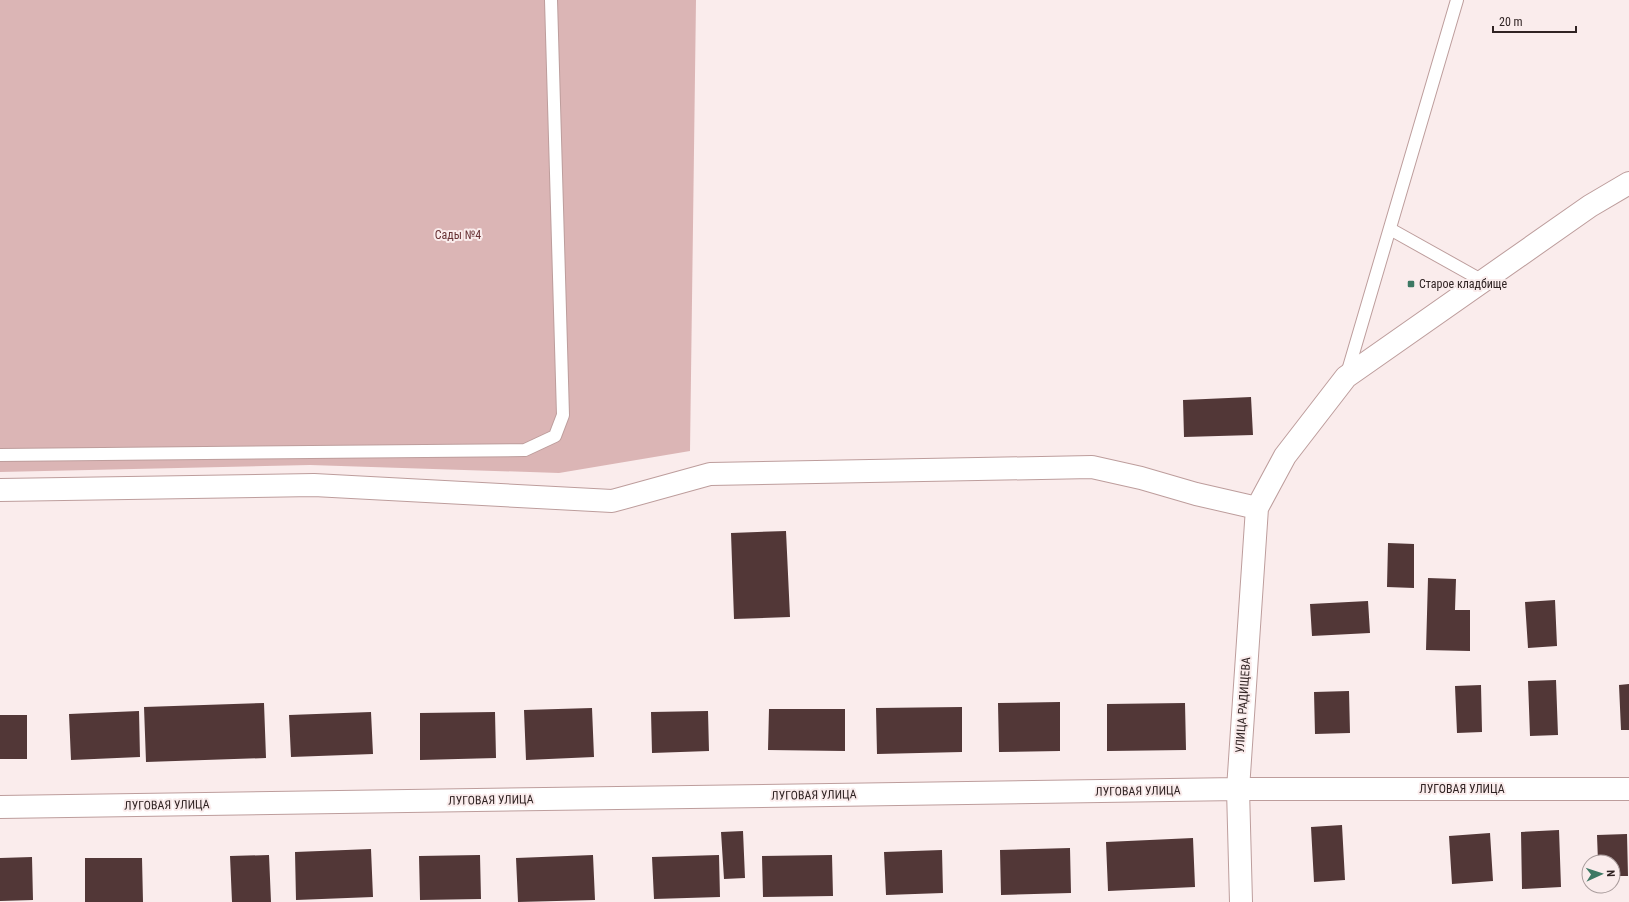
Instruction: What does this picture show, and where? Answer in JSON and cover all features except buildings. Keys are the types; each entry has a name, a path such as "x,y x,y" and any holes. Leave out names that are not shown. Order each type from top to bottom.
{"street":[{"path":"0,490 314,485 612,501 710,474 1092,468 1142,478 1196,494 1257,508 1285,456 1346,377 1590,206 1629,183"},
{"name":"УЛИЦА РАДИЩЕВА","path":"1241,902 1238,789 1257,508"},
{"name":"ЛУГОВАЯ УЛИЦА","path":"0,807 1238,789 1629,789"}],"lane":[{"path":"0,455 525,450 555,436 563,415 551,0"},
{"path":"1346,377 1457,0"},
{"path":"1390,229 1483,281"}],"green space":[{"name":"Сады №4","path":"0,0 696,0 690,451 559,473 310,465 0,472"}],"place":[{"name":"Старое кладбище","path":"1411,284"}]}
